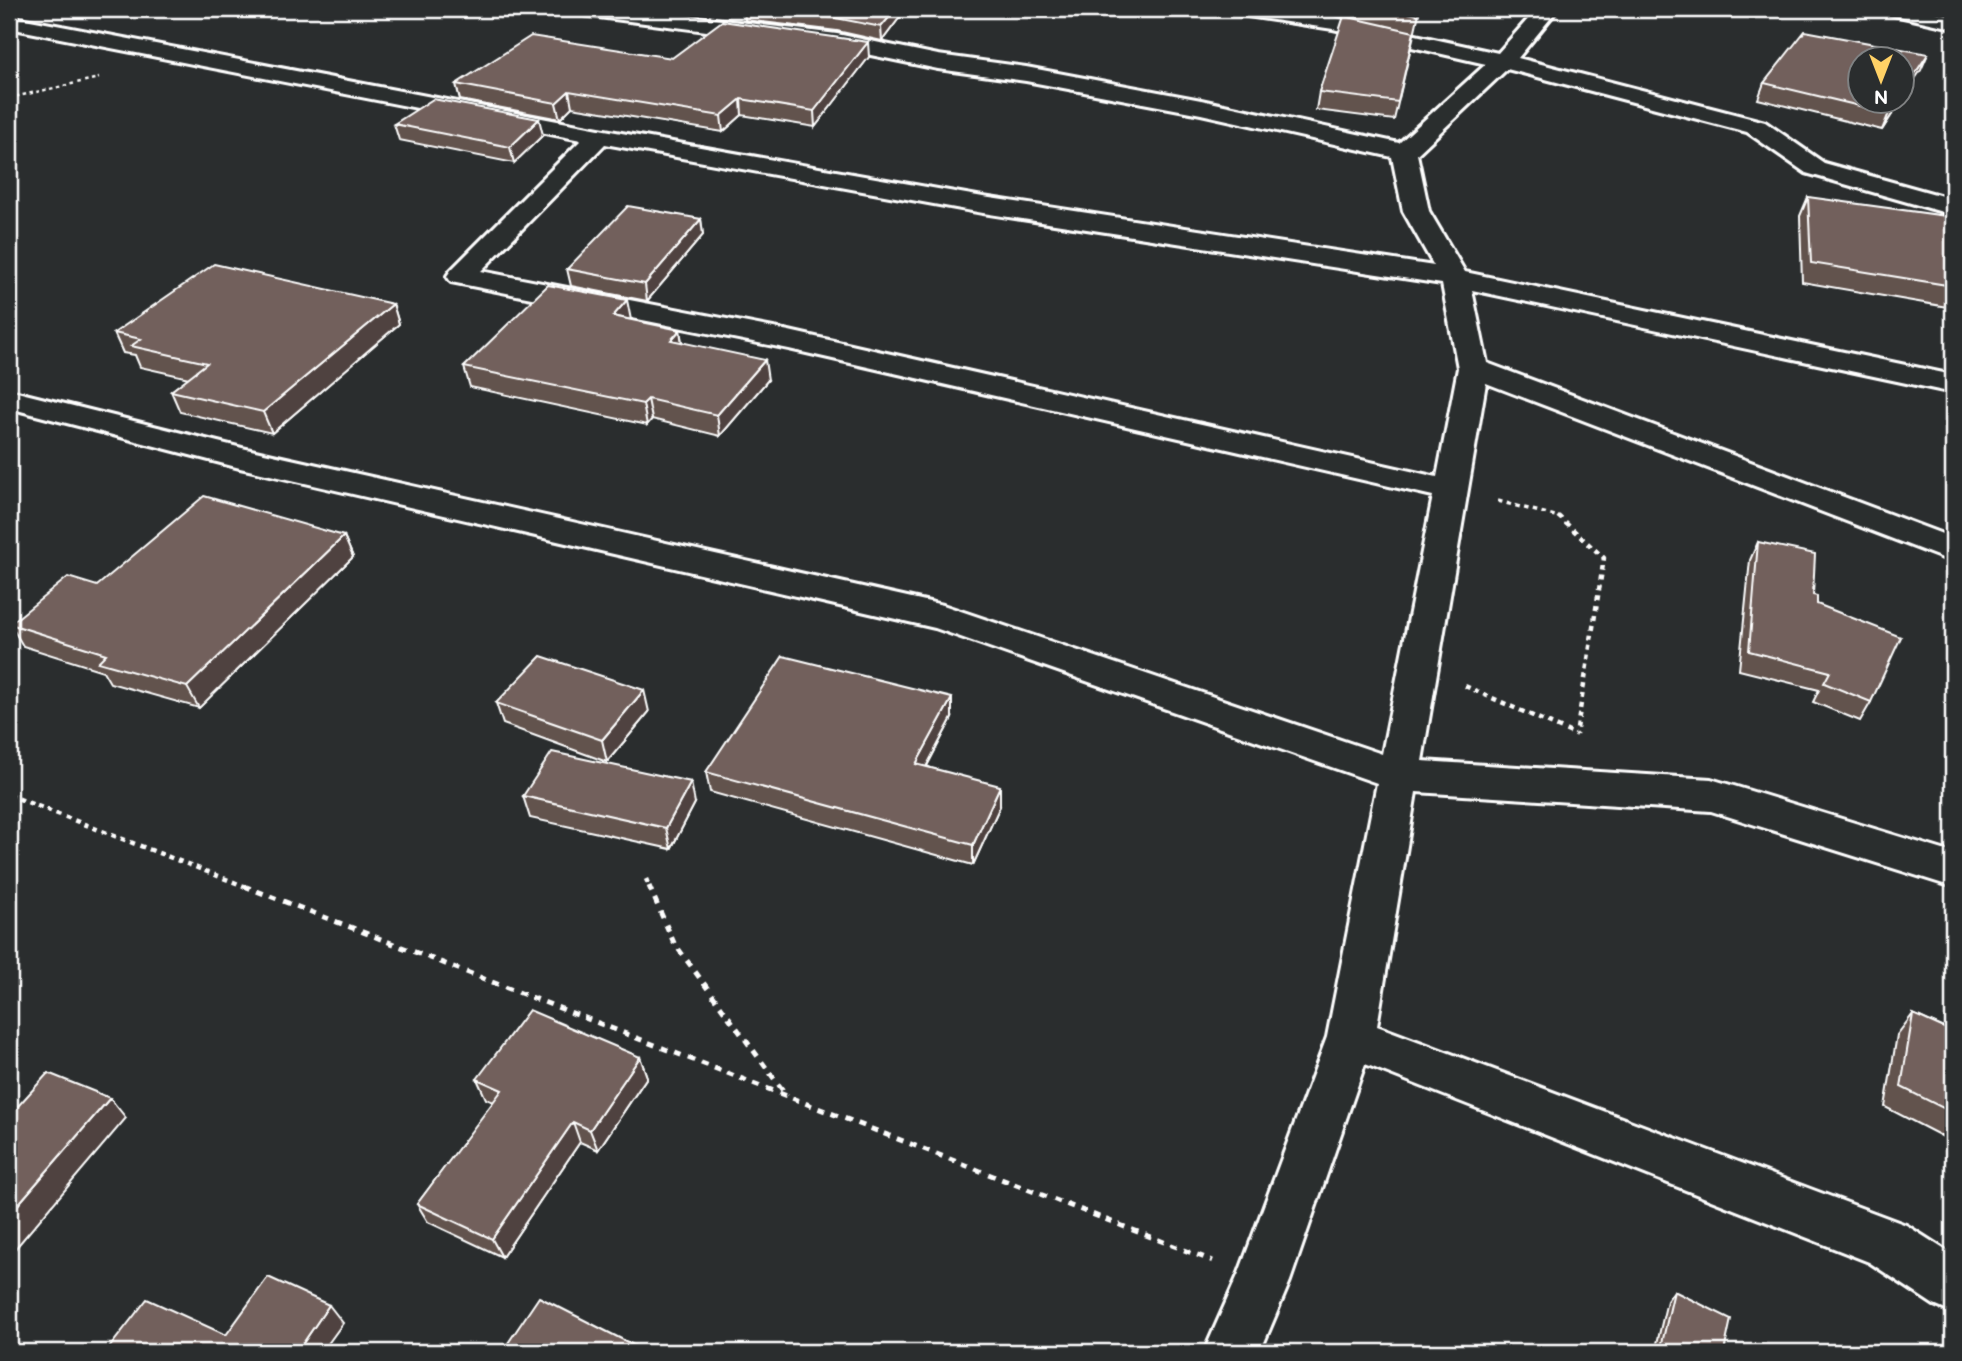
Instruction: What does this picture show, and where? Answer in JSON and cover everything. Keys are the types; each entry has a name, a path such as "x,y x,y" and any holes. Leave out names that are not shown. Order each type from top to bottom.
{"street":[{"path":"583,9 837,41 938,62 1027,75 1200,107 1404,152"},
{"path":"1241,9 1333,23 1503,61 1756,127 1815,168 1953,207"},
{"path":"1404,152 1503,61 1548,9"},
{"path":"1892,9 1953,22"},
{"path":"9,22 599,136 983,205 1455,278 1953,384"},
{"path":"599,136 461,276 789,340 1450,490"},
{"path":"1232,1352 1263,1280 1351,1037 1473,368 1455,278 1416,211 1404,152"},
{"path":"1473,368 1953,551"},
{"path":"9,399 240,458 943,617 1398,775 1711,795 1953,870"},
{"path":"1351,1037 1887,1243 1953,1286"}],"path":[{"path":"9,98 86,83 166,54"},
{"path":"1450,490 1557,515 1604,558 1576,735"},
{"path":"1419,665 1588,741"},
{"path":"9,795 1263,1280"},
{"path":"646,879 674,943 788,1097"}],"building":[{"path":"759,9 896,9 881,27 836,18"},
{"path":"1390,9 1419,9 1418,15"},
{"path":"1344,16 1414,32 1398,102 1319,92"},
{"path":"722,21 868,42 814,111 741,99 721,116 569,91 556,103 456,84 531,36 672,58"},
{"path":"1805,31 1885,46 1846,46 1846,103 1764,83"},
{"path":"1916,52 1928,54 1916,72"},
{"path":"433,99 539,119 510,147 394,124"},
{"path":"1808,197 1946,216 1953,244 1953,286 1811,263"},
{"path":"628,206 701,219 645,284 567,269"},
{"path":"214,264 393,304 263,412 171,391 207,363 131,346 141,339 114,333"},
{"path":"548,285 627,300 613,316 680,330 671,340 765,360 717,415 648,399 643,404 464,367"},
{"path":"204,496 344,536 187,687 98,662 106,654 10,624 68,577 97,586"},
{"path":"1758,542 1815,554 1813,595 1817,596 1817,604 1901,637 1871,702 1824,683 1830,672 1749,651"},
{"path":"541,656 644,690 602,740 496,703"},
{"path":"783,656 952,698 916,764 1000,786 973,845 706,772"},
{"path":"552,752 691,782 666,828 523,796"},
{"path":"529,1010 640,1057 590,1130 573,1122 492,1239 417,1204 502,1090 477,1079"},
{"path":"1913,1014 1953,1032 1953,1113 1901,1087"},
{"path":"48,1073 110,1098 9,1215 9,1116"},
{"path":"268,1277 329,1305 297,1352 106,1352 147,1299 226,1335"},
{"path":"1674,1291 1731,1319 1724,1352 1660,1352"},
{"path":"539,1297 647,1352 502,1352"}]}
